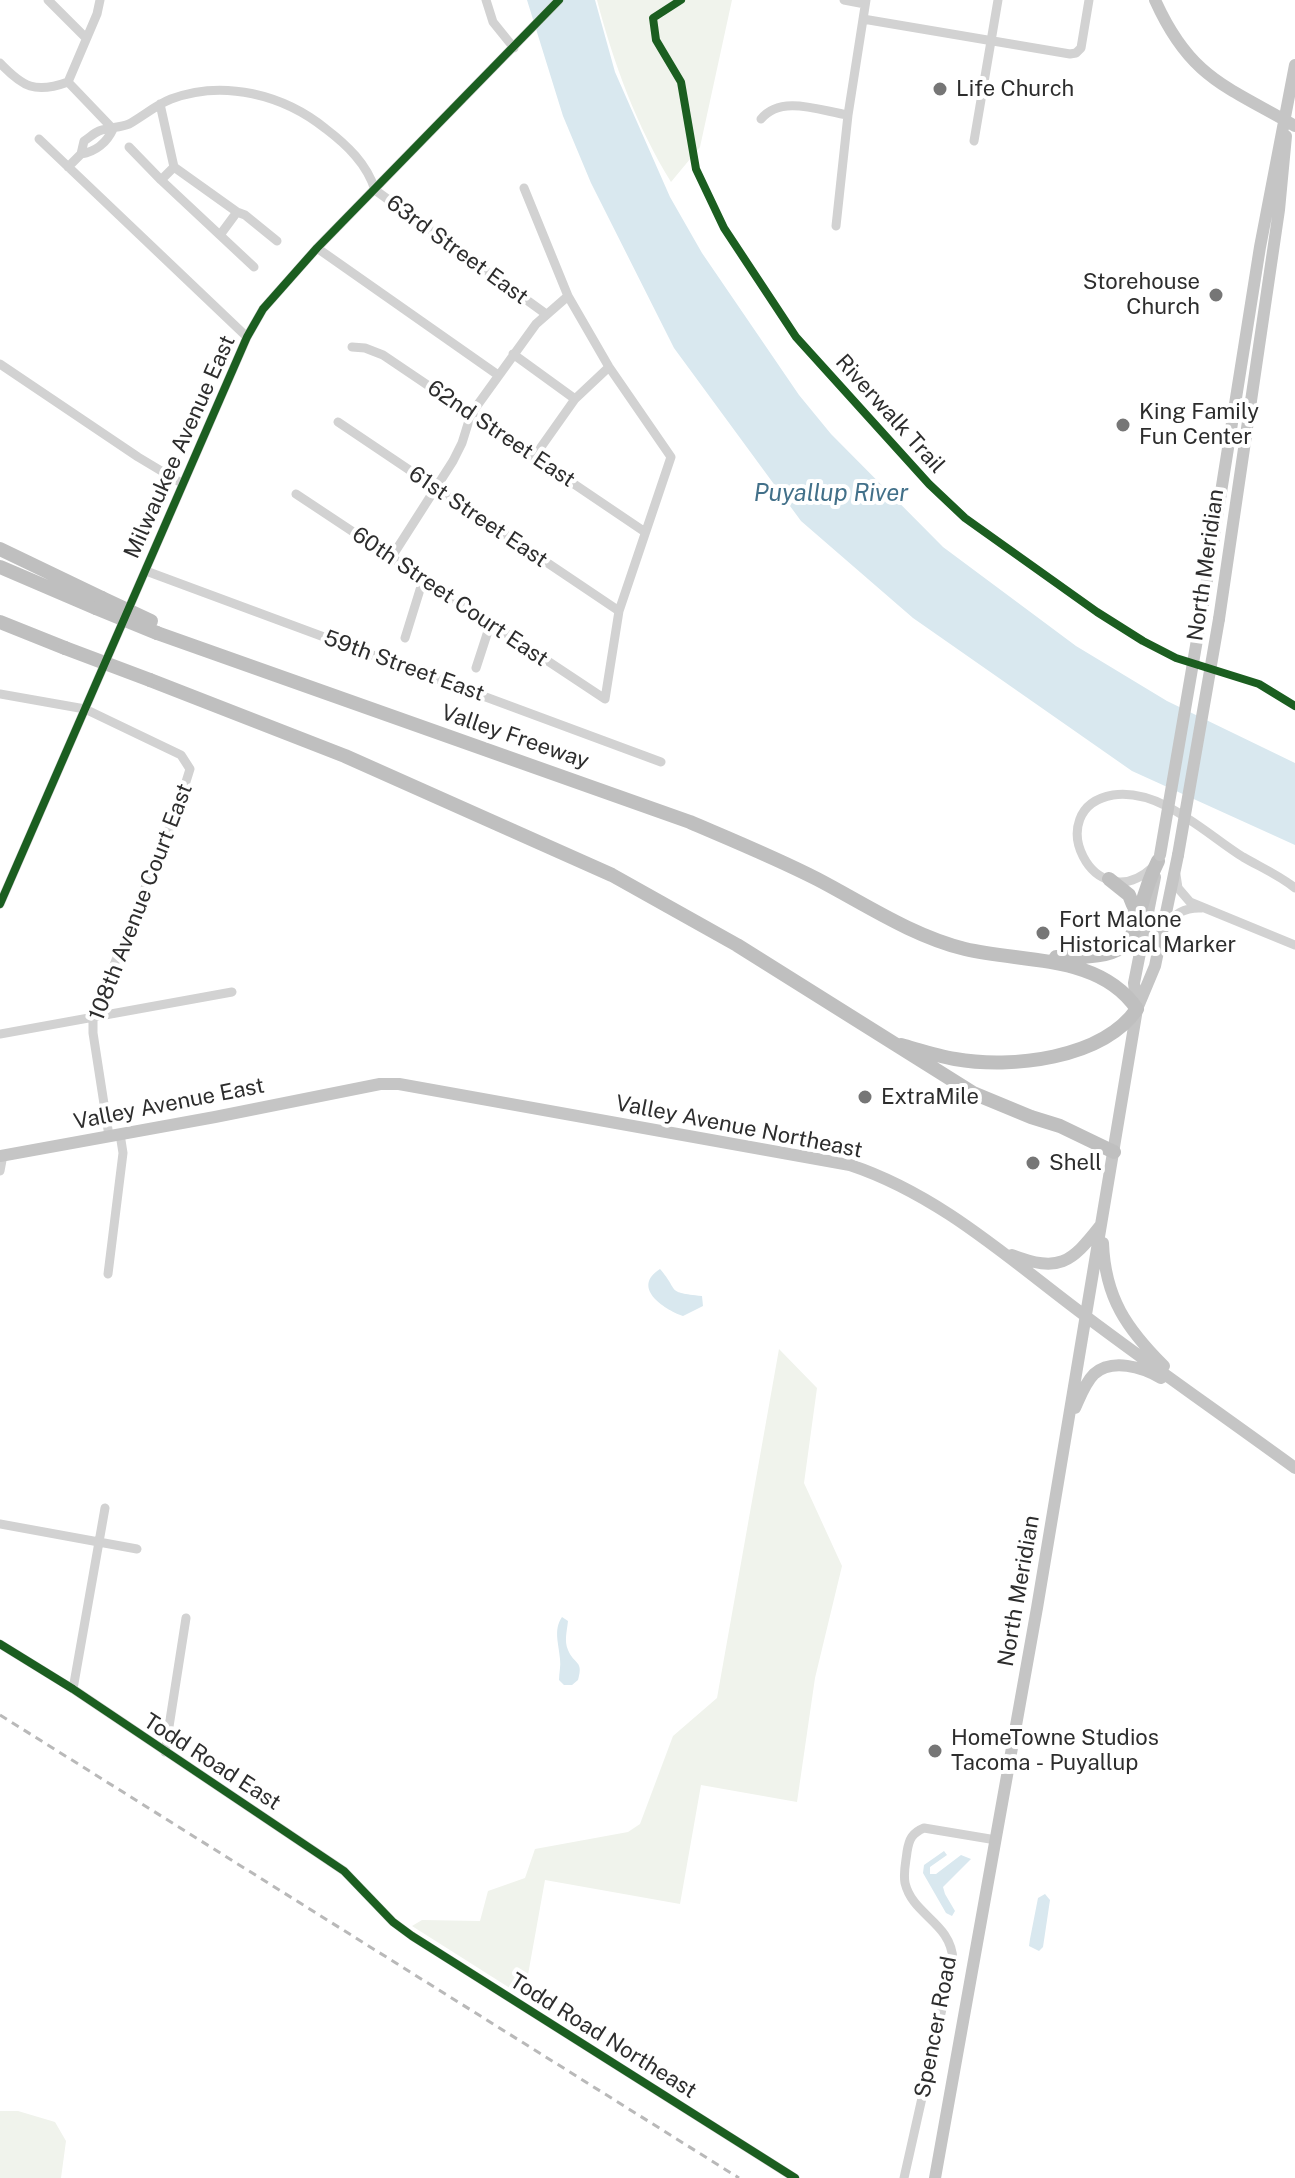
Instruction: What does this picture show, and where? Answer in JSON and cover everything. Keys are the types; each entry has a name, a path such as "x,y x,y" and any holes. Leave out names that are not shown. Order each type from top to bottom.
{"highway":[{"path":"0,549 99,603"},
{"name":"Valley Freeway","path":"0,567 99,603 242,663 690,822 804,873 910,928 965,949 1012,956"},
{"path":"0,622 345,756 612,875 691,918 901,1045 934,1070 973,1093 1060,1126 1114,1152"},
{"path":"1012,956 1106,956 1126,945 1133,934 1146,884 1159,858"},
{"path":"1109,879 1133,899 1138,918"},
{"path":"901,1045 956,1059 1007,1063 1039,1059 1088,1046 1127,1023 1137,1009 1126,993 1107,979 1055,963 1012,956"}],"main road":[{"path":"1155,0 1173,36 1193,62 1235,95 1290,123"},
{"path":"1235,95 1279,104 1287,96 1294,70"},
{"name":"North Meridian","path":"1137,1009 1150,984 1163,930 1219,619 1279,210 1294,70"},
{"name":"North Meridian","path":"935,2178 1103,1224 1137,1009 1134,983 1204,599 1260,247 1278,143 1290,123"},
{"path":"1279,210 1288,178 1295,166"},
{"name":"Valley Avenue Northeast","path":"344,1089 399,1084 850,1165 905,1187 932,1202 1186,1389"},
{"name":"Valley Avenue East","path":"1,1156 215,1117 344,1089"},
{"path":"998,1249 1039,1264 1061,1263 1079,1253 1103,1224"},
{"path":"1103,1224 1108,1281 1120,1314 1134,1335 1186,1389 1295,1468"},
{"path":"1067,1425 1092,1376 1108,1367 1121,1365 1152,1373 1211,1407"}],"street":[{"path":"48,0 86,38"},
{"path":"0,63 18,82 27,86 56,86 68,82 100,0"},
{"path":"486,0 493,22 517,44"},
{"name":"Milwaukee Avenue East","path":"0,904 247,337 268,303 317,248 559,0"},
{"path":"836,226 848,115 866,2 844,0"},
{"path":"974,141 998,0"},
{"path":"863,19 1076,53 1081,48 1089,0"},
{"path":"68,82 113,129"},
{"name":"63rd Street East","path":"68,167 81,154 91,153 109,138 113,129 127,125 160,104 206,92 263,96 300,109 342,141 369,172 375,190 546,314"},
{"path":"160,104 174,167 245,215 277,241"},
{"path":"761,119 774,108 786,106 848,115"},
{"path":"39,139 247,337"},
{"path":"129,147 254,267"},
{"path":"161,180 174,167"},
{"path":"524,188 568,296 609,367 671,457 619,611"},
{"path":"220,235 237,212"},
{"path":"317,248 498,375"},
{"path":"391,558 462,443 471,414 513,354 546,314 568,296"},
{"name":"62nd Street East","path":"352,347 383,355 645,532"},
{"path":"513,354 575,399"},
{"path":"0,364 183,484"},
{"path":"534,457 575,399 609,367"},
{"name":"61st Street East","path":"338,422 619,611"},
{"name":"60th Street Court East","path":"296,494 605,699 619,611"},
{"name":"59th Street East","path":"146,571 661,762"},
{"path":"405,638 423,580"},
{"path":"476,668 490,625"},
{"path":"0,694 85,709"},
{"name":"108th Avenue Court East","path":"85,709 162,744 181,755 190,769 93,1017 93,1033 114,1135 123,1153 108,1274"},
{"path":"1159,858 1144,874 1135,878 1109,879 1091,869 1083,859 1077,833 1081,820 1093,804 1105,797 1125,795 1156,802 1182,814 1295,888"},
{"path":"1177,862 1176,881 1182,895 1190,902 1295,945"},
{"path":"1163,930 1170,919 1184,910 1213,911"},
{"path":"0,1034 232,992"},
{"path":"0,1171 1,1156"},
{"path":"73,1689 105,1508"},
{"path":"0,1524 137,1549"},
{"path":"165,1752 186,1618"},
{"name":"Todd Road East","path":"0,1644 73,1689 344,1871 393,1922"},
{"name":"Spencer Road","path":"904,2178 953,1960 953,1948 947,1936 911,1898 904,1873 909,1842 914,1833 924,1828 996,1840"},
{"name":"Todd Road Northeast","path":"393,1922 795,2178"}],"shaded area":[{"path":"597,0 732,0 700,147 671,182 627,94"},
{"path":"779,1349 817,1388 804,1483 842,1566 815,1678 797,1802 701,1785 680,1904 545,1880 524,1997 412,1926 422,1920 480,1921 488,1891 525,1878 535,1849 628,1832 640,1824 673,1736 717,1698"},
{"path":"0,2111 18,2111 55,2122 66,2141 61,2178 0,2178"}],"water":[{"name":"Puyallup River","path":"527,0 595,0 615,72 670,197 702,253 799,395 831,434 943,547 1076,646 1167,701 1295,763 1295,845 1132,771 913,618 801,521 674,348 591,183 563,116"},
{"path":"660,1269 678,1292 702,1296 703,1306 683,1316 659,1303 649,1290 649,1283"},
{"path":"562,1617 568,1621 567,1647 580,1669 578,1680 572,1685 564,1685 559,1680 557,1632"},
{"path":"944,1851 947,1855 930,1867 930,1874 936,1874 961,1855 971,1859 943,1887 955,1911 952,1916 946,1913 923,1873 924,1865"},
{"path":"1045,1894 1050,1900 1043,1947 1039,1951 1029,1946 1038,1898"}],"railway":[{"path":"0,1715 739,2178"}],"cycle path":[{"path":"0,904 247,337 263,309 317,248 559,0"},
{"name":"Riverwalk Trail","path":"681,0 653,18 656,40 681,82 696,169 724,228 796,337 929,484 965,518 1143,641 1176,658 1259,684 1295,706"},
{"path":"0,1644 73,1689 344,1871 393,1922 412,1936 795,2178"}],"place":[{"name":"Life Church","path":"940,89"},
{"name":"Storehouse Church","path":"1216,295"},
{"name":"King Family Fun Center","path":"1123,425"},
{"name":"Fort Malone Historical Marker","path":"1043,933"},
{"name":"ExtraMile","path":"865,1097"},
{"name":"Shell","path":"1033,1163"},
{"name":"HomeTowne Studios Tacoma - Puyallup","path":"935,1751"}]}
